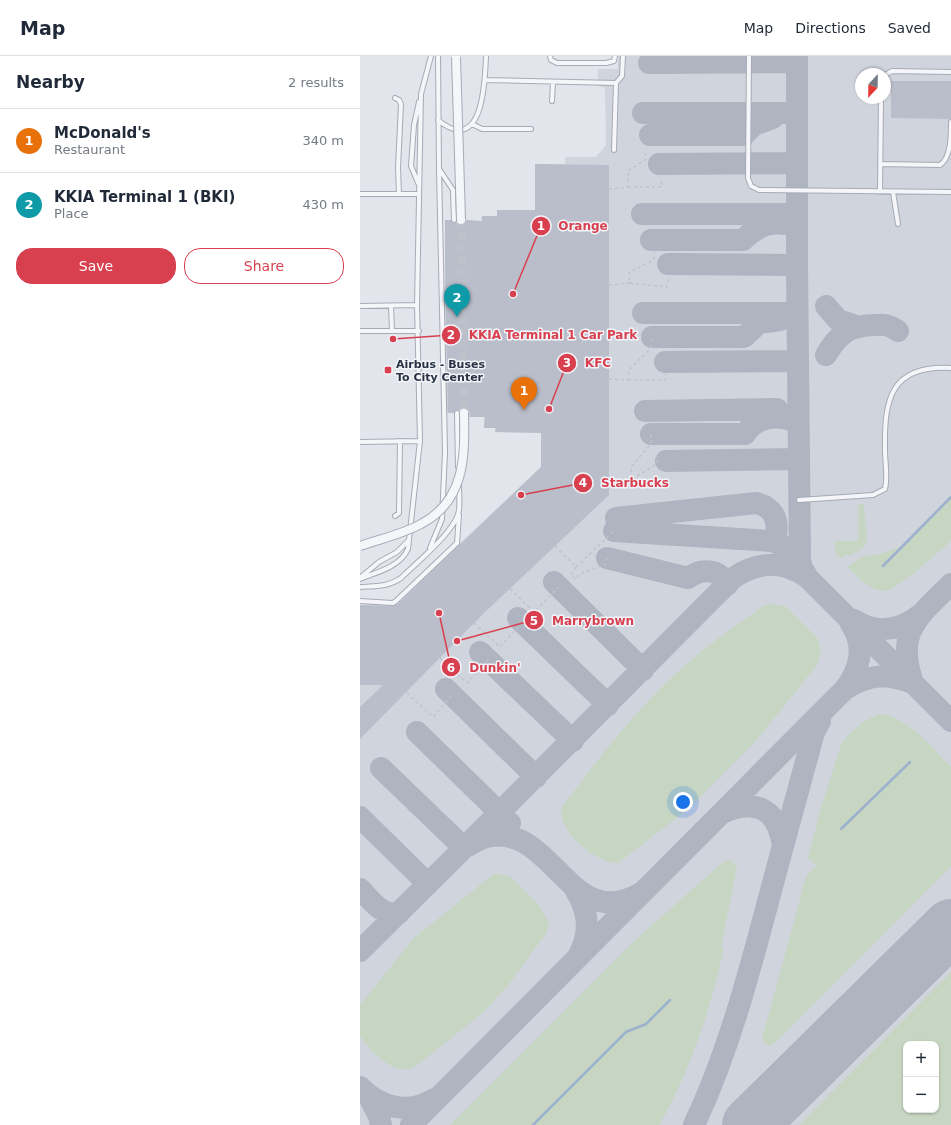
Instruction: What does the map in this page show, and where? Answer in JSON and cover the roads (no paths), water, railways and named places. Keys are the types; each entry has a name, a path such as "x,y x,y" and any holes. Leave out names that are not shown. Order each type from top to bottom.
{"street":[{"path":"456,57 458,220"},
{"path":"360,546 421,524 449,501 461,473 464,434 461,413"}],"lane":[{"path":"420,186 413,173 411,162 414,124 431,56"},
{"path":"430,548 442,519 444,452 438,56"},
{"path":"438,120 453,130 467,128 472,124 484,98 486,56"},
{"path":"550,56 551,60 557,63 606,63 614,61 615,56"},
{"path":"614,150 616,83 622,76 623,56"},
{"path":"749,56 748,178 751,186 759,190 951,192"},
{"path":"891,71 951,72"},
{"path":"485,80 616,83"},
{"path":"552,101 553,82"},
{"path":"360,579 396,564 406,554 409,540 420,441 418,305 421,94"},
{"path":"395,98 399,100 401,104 398,168 399,194"},
{"path":"880,192 881,104"},
{"path":"880,164 940,165 946,162 950,157 951,122"},
{"path":"472,124 482,129 531,129"},
{"path":"439,168 453,190 458,220"},
{"path":"893,192 898,224"},
{"path":"360,194 419,194"},
{"path":"360,306 418,305"},
{"path":"391,306 392,330"},
{"path":"360,331 419,331"},
{"path":"799,500 873,495 885,489 887,409 890,396 894,388 902,380 916,372 936,368 951,368"},
{"path":"360,601 393,603 458,543 461,413"},
{"path":"395,516 399,513 400,441"},
{"path":"360,442 420,441"},
{"path":"360,587 387,586 401,578 454,524 459,511"},
{"path":"360,579 379,562 397,552 409,540"}],"waterway":[{"path":"883,566 951,497"},
{"path":"841,829 910,762"},
{"path":"533,1125 626,1032 646,1024 670,1000"}],"tunnel":[{"path":"461,220 464,413"}],"place":[{"name":"Orange","path":"513,294"},
{"name":"KKIA Terminal 1 (BKI)","path":"457,317"},
{"name":"KKIA Terminal 1 Car Park","path":"393,339"},
{"name":"Airbus - Buses To City Center","path":"388,370"},
{"name":"KFC","path":"549,409"},
{"name":"McDonald's","path":"524,410"},
{"name":"Starbucks","path":"521,495"},
{"name":"Dunkin'","path":"439,613"},
{"name":"Marrybrown","path":"457,641"}]}
